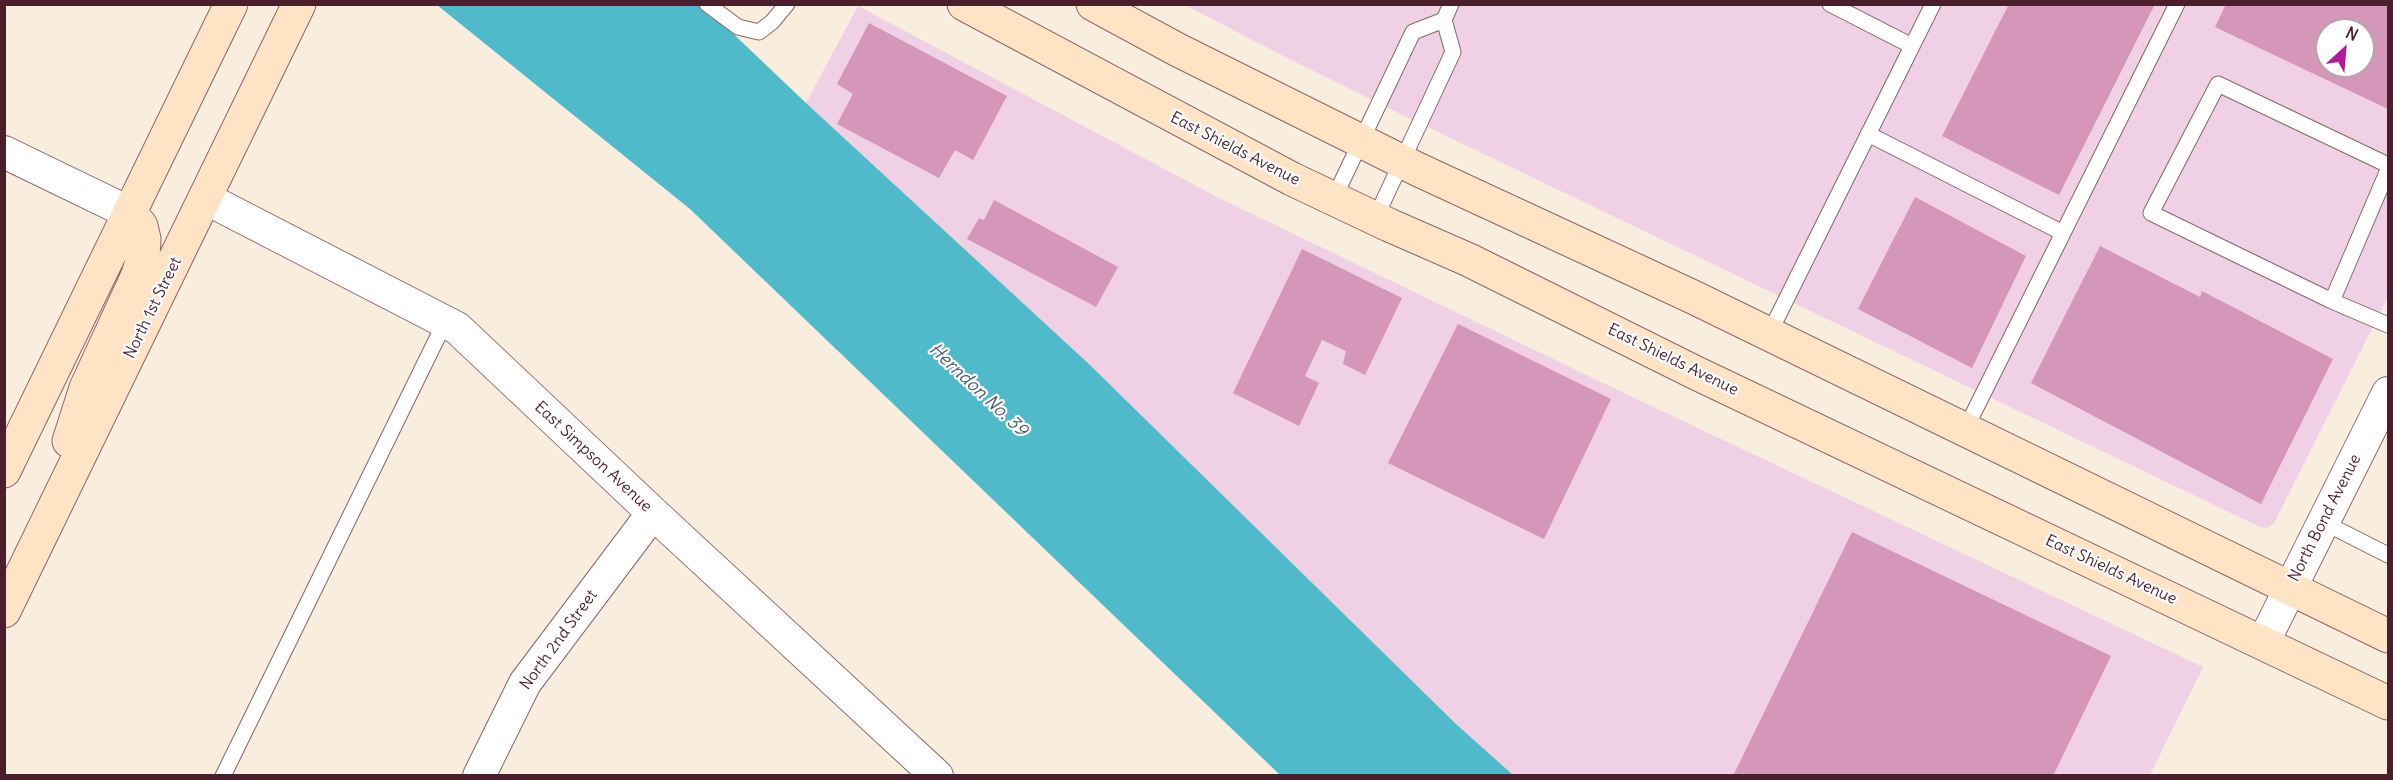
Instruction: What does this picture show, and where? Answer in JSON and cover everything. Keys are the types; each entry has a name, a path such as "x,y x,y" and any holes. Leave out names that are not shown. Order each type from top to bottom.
{"main road":[{"path":"4,471 231,4"},
{"name":"North 1st Street","path":"4,611 300,4"},
{"name":"East Shields Avenue","path":"964,4 1244,155 1375,219 1469,260 1694,372 2388,703"},
{"path":"1093,4 1178,50 1361,141 1769,334 2388,636"},
{"path":"34,548 86,388 138,275 143,258 144,239 141,226 130,213"}],"street":[{"path":"4,152 130,213"},
{"name":"East Simpson Avenue","path":"207,198 457,328 937,776"},
{"name":"North Bond Avenue","path":"2263,643 2388,393"},
{"name":"North 2nd Street","path":"479,776 525,683 653,513"}],"lane":[{"path":"707,4 738,27 759,32 772,22 786,4"},
{"path":"1375,219 1453,52 1444,20 1451,4"},
{"path":"1830,4 1912,46"},
{"path":"1769,334 1933,4"},
{"path":"1965,430 2177,4"},
{"path":"1334,198 1413,32 1444,20"},
{"path":"2388,165 2218,84 2151,213 2332,301 2388,325"},
{"path":"1868,134 2063,233"},
{"path":"2332,301 2388,170"},
{"path":"223,776 445,322"},
{"path":"2323,522 2388,555"}],"shaded area":[{"path":"1185,5 2388,5 2388,297 2274,523 2267,528 2260,527 1413,120"},
{"path":"858,6 1217,197 1626,394 2203,667 2150,775 1513,775 1456,724 1090,365 806,103"}],"water":[{"name":"Herndon No. 39","path":"437,5 703,5 1090,365 1456,724 1513,775 1280,775 690,209"}],"building":[{"path":"2009,4 2155,4 2059,195 1942,136"},
{"path":"2226,4 2388,4 2388,109 2323,78 2375,78 2375,18 2315,18 2315,74 2215,27"},
{"path":"869,23 1007,96 973,160 955,150 939,178 837,124 853,94 837,84"},
{"path":"1915,197 2026,256 1972,368 1858,309"},
{"path":"994,200 1118,267 1096,307 967,239 979,218 984,220"},
{"path":"2100,246 2200,297 2202,291 2333,359 2261,504 2031,383"},
{"path":"1302,249 1402,298 1365,375 1343,364 1346,351 1322,340 1305,376 1319,383 1299,426 1233,393"},
{"path":"1458,324 1611,399 1544,539 1388,463"},
{"path":"1852,532 2111,656 2053,776 1733,776"}]}
